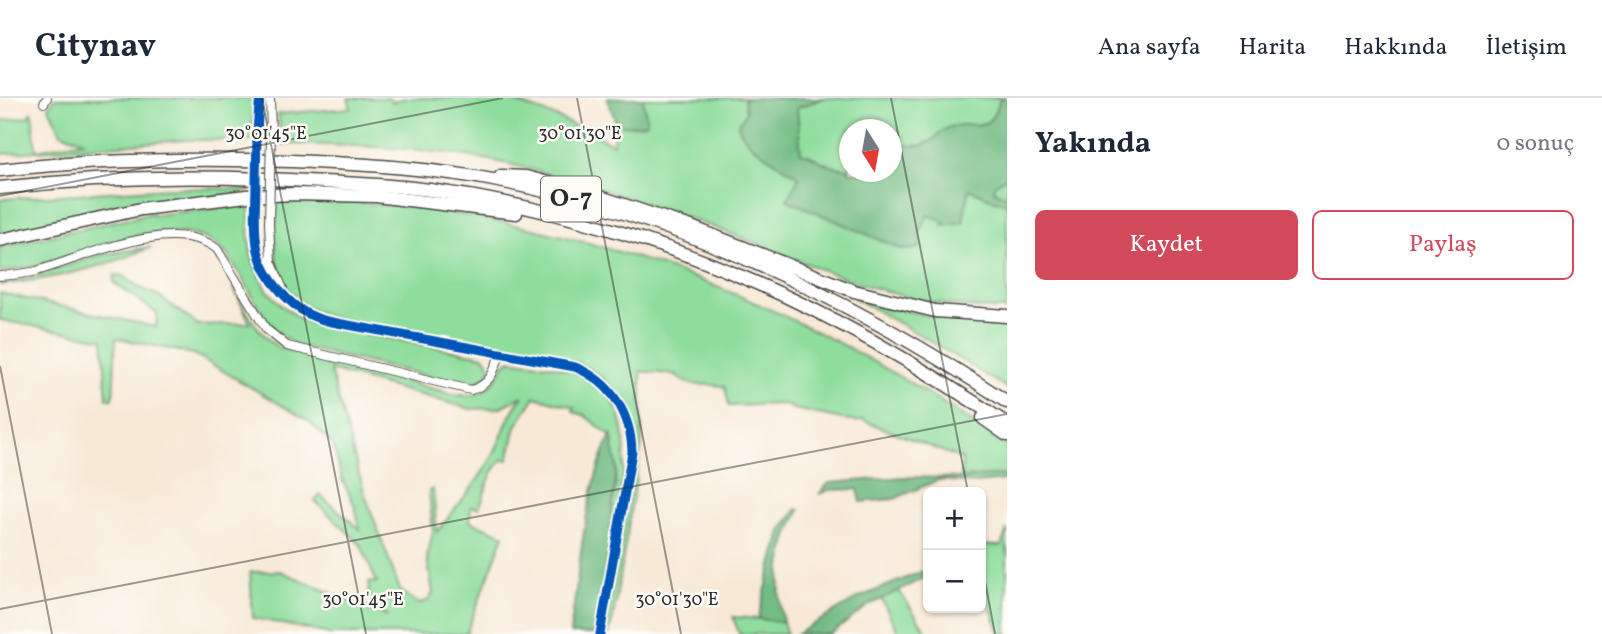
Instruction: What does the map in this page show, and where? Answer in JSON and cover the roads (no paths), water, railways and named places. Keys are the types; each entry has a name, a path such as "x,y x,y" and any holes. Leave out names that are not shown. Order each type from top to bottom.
{"highway":[{"name":"O-7","path":"0,167 188,159 337,163 452,174 553,193 617,212 741,257 859,313 947,362 1007,402"},
{"path":"452,174 526,177 597,196 691,227 855,292 935,311 1007,316"},
{"name":"O-7","path":"0,188 147,178 282,179 429,189 572,219 675,251 746,278 802,304 908,360 1007,424"},
{"name":"O-7","path":"0,240 141,209 232,198 295,194 376,196 572,219"},
{"path":"908,360 1007,435"}],"street":[{"path":"260,98 257,132 258,254 262,268 289,301 320,320 562,364 588,373 613,394 628,422 632,442 631,462 600,634"},
{"path":"270,98 271,261 289,301"},
{"path":"0,276 36,271 107,247 170,236 192,237 210,243 217,250 266,329 287,346 471,390 482,386 492,377 500,354"}]}
